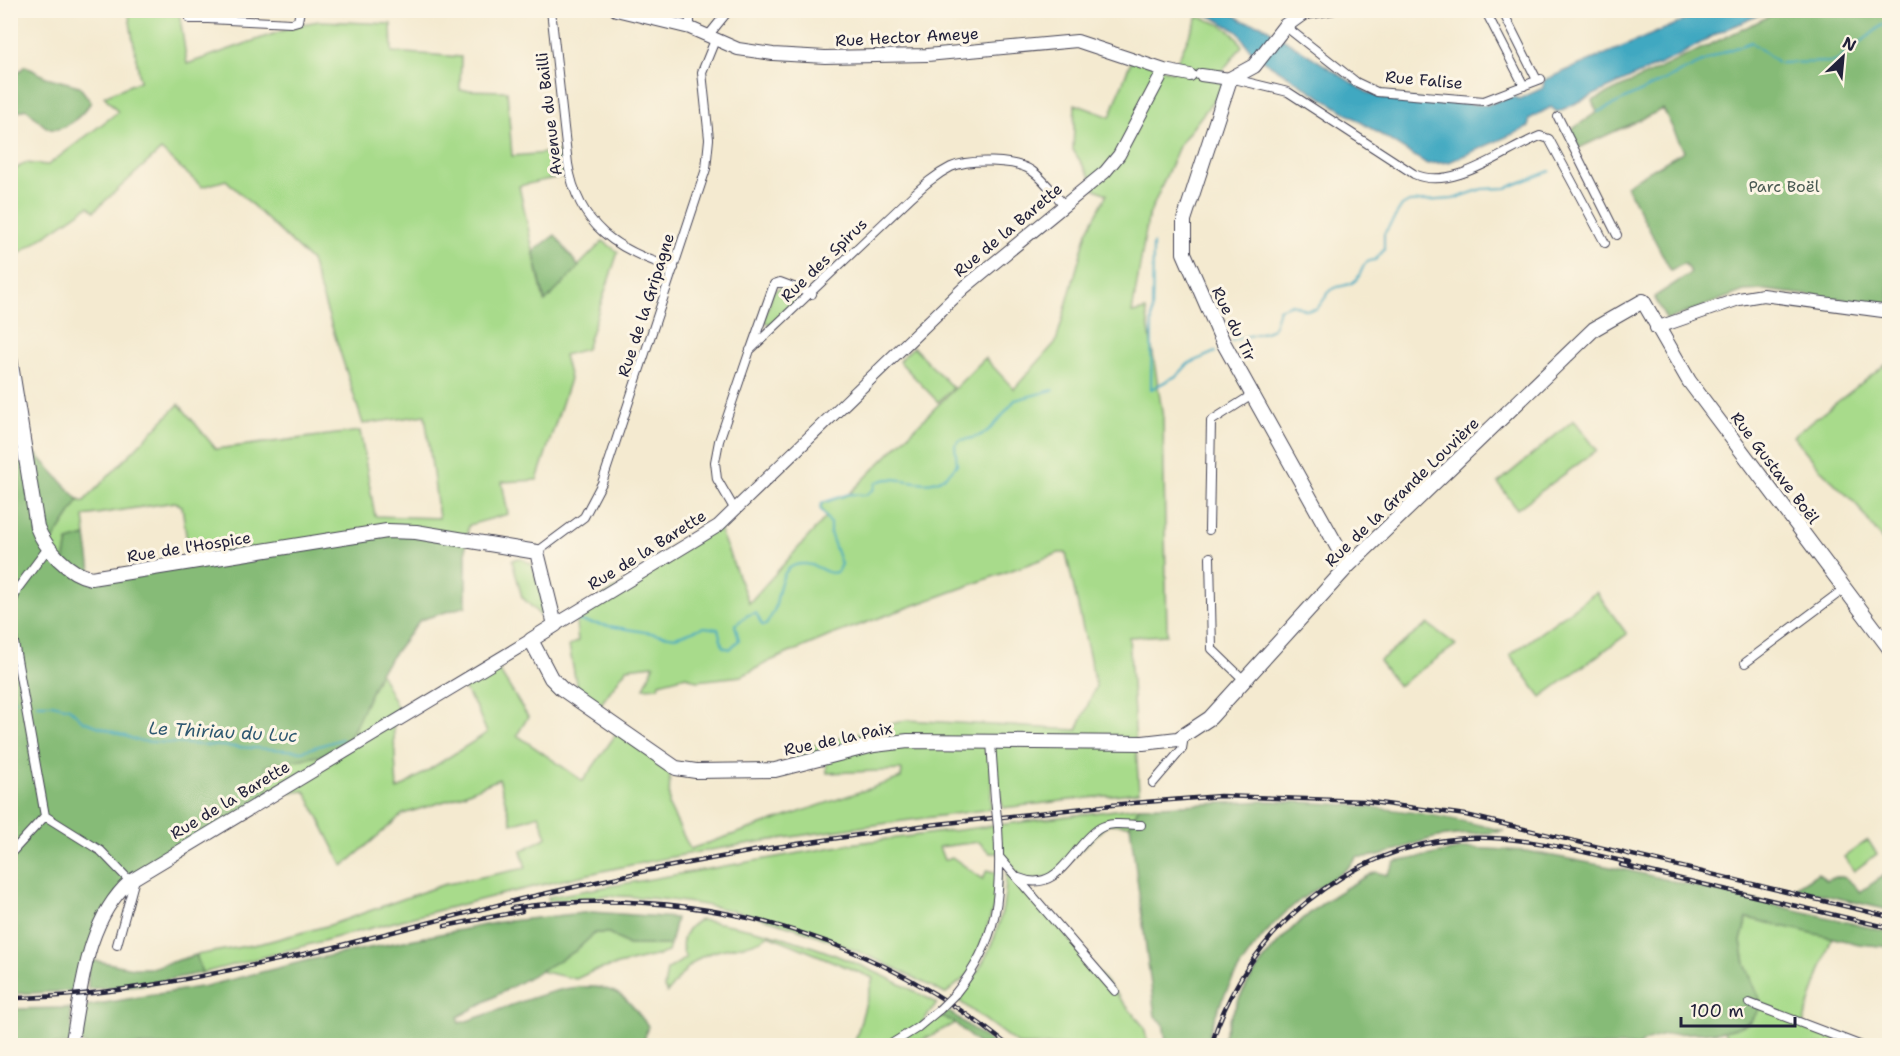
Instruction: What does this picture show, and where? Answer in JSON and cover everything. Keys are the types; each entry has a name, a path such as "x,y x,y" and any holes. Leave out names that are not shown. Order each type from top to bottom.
{"main road":[{"path":"1230,79 1254,66 1285,26 1302,13"},
{"name":"Rue du Tir","path":"1230,79 1184,220 1182,243 1188,265 1223,342 1348,566"},
{"name":"Rue Gustave Boël","path":"1642,302 1656,328 1720,423 1890,649"},
{"name":"Rue de la Grande Louvière","path":"1201,726 1245,681 1348,566 1594,329 1642,302"},
{"name":"Rue de l'Hospice","path":"10,358 37,527 48,548 81,575 91,578 387,531 416,532 537,552"},
{"path":"537,552 555,625"},
{"name":"Rue de la Barette","path":"531,640 555,625"},
{"name":"Rue de la Paix","path":"531,640 551,678 562,689 658,758 686,770 775,770 864,747 900,742 1166,742 1184,736 1201,726"}],"street":[{"path":"190,18 208,15 294,23 300,18 300,10"},
{"name":"Avenue du Bailli","path":"552,10 570,175 582,207 597,228 625,249 674,268"},
{"name":"Rue Hector Ameye","path":"616,10 690,28 729,46 773,54 837,57 927,55 1077,41 1164,70 1280,88 1414,174 1430,179 1455,176 1540,136 1549,139 1605,243"},
{"path":"690,10 690,28"},
{"name":"Rue de la Gripagne","path":"537,552 575,525 592,506 706,169 709,139 702,72 712,38 729,10"},
{"path":"1302,13 1335,10"},
{"path":"1485,10 1524,86"},
{"name":"Rue Falise","path":"1285,26 1356,82 1377,92 1484,101 1539,79 1502,10"},
{"name":"Rue de la Barette","path":"555,625 707,534 735,510 965,287 1106,172 1119,155 1164,70"},
{"path":"1558,117 1617,235"},
{"name":"Rue des Spirus","path":"735,510 717,479 715,462 719,441 750,350 812,294 910,198 932,178 954,166 1016,163 1033,171 1064,205"},
{"path":"750,350 774,284 780,282 812,294"},
{"path":"1656,328 1739,299 1763,295 1890,312"},
{"path":"1209,530 1211,421 1252,395"},
{"path":"10,608 18,588 48,548"},
{"path":"1209,557 1212,649 1245,681"},
{"path":"1745,663 1844,589"},
{"path":"10,620 45,816 101,850 132,880 117,945"},
{"name":"Rue de la Barette","path":"71,1046 93,938 112,902 132,880 531,640"},
{"path":"1153,783 1182,749 1184,736"},
{"path":"888,1046 917,1028 955,994 973,971 990,933 999,901 1000,858 991,742"},
{"path":"10,854 45,816"},
{"path":"1016,877 1036,882 1052,877 1102,827 1115,823 1141,825"},
{"path":"1000,858 1115,991"},
{"path":"1749,1003 1862,1046"}],"green space":[{"path":"128,10 179,11 187,64 302,24 319,21 391,24 392,52 461,57 460,90 507,91 512,156 559,152 563,176 519,186 544,301 603,241 618,252 586,349 564,355 570,379 537,480 502,482 508,514 469,525 466,540 190,564 182,506 175,502 84,516 86,536 68,541 64,562 48,548 79,500 83,502 179,404 216,449 360,431 375,516 439,518 425,415 363,424 311,261 226,180 202,187 161,150 94,211 89,206 11,259 11,172 25,163 48,165 118,112 104,96 140,81"},
{"name":"Parc Boël","path":"1780,11 1889,11 1889,305 1765,290 1744,291 1667,320 1654,297 1691,273 1684,263 1671,271 1626,185 1684,151 1663,109 1579,148 1571,130 1597,112 1592,101"},
{"path":"1198,17 1224,27 1242,46 1220,74 1230,79 1180,144 1148,218 1132,313 1146,310 1163,418 1167,635 1129,637 1139,792 1003,808 992,760 991,809 772,840 641,863 476,901 202,973 196,955 263,943 330,925 442,885 526,868 521,851 547,837 539,815 512,824 499,779 452,799 403,814 343,866 305,791 269,795 264,766 328,754 347,744 380,672 398,709 423,704 393,721 397,790 487,733 477,709 460,682 494,662 528,717 517,735 583,781 619,730 670,765 669,806 690,849 901,778 902,770 827,773 826,757 792,765 793,751 906,720 1077,730 1096,686 1066,553 1059,553 832,635 770,661 742,676 697,681 686,676 659,683 658,687 644,688 654,665 627,668 598,708 574,692 577,688 569,646 578,641 575,613 718,526 749,603 826,517 820,508 822,503 849,494 985,358 1014,389 1056,342 1087,232 1107,194 1093,188 1093,181 1073,150 1075,104 1110,117 1132,58 1172,72"},
{"path":"25,66 46,77 79,86 91,102 72,122 54,129 42,124 26,109 11,114 11,79"},
{"path":"555,235 579,267 545,302 534,254 536,249"},
{"path":"782,287 795,291 798,299 771,325 764,321 773,291"},
{"path":"913,347 953,388 938,402 899,361"},
{"path":"10,358 24,441 79,500 48,548 64,562 68,541 86,536 92,578 387,531 466,540 466,606 420,620 380,672 347,744 328,754 265,766 269,795 120,890 87,959 133,968 151,968 196,955 202,973 140,985 88,989 87,962 75,991 11,994"},
{"path":"1889,362 1889,549 1856,504 1822,471 1793,436"},
{"path":"1574,420 1597,450 1517,509 1498,483"},
{"path":"519,558 532,564 548,617 544,619 522,597 512,560"},
{"path":"1596,592 1627,634 1541,697 1510,655"},
{"path":"1428,624 1456,645 1398,686 1379,661"},
{"path":"1268,801 1387,809 1445,818 1504,831 1443,836 1376,856 1357,857 1345,870 1299,901 1283,915 1253,948 1220,1004 1206,1045 1167,1046 1163,1023 1155,1016 1130,825 1139,807"},
{"path":"1139,807 1130,825 1108,824 1052,877 1023,880 1000,853 990,853 979,842 939,847 944,860 952,857 983,879 987,870 1001,874 1000,888 973,971 945,994 906,973 825,938 740,912 653,898 601,896 549,901 548,897 857,843"},
{"path":"1868,840 1877,854 1854,871 1844,857"},
{"path":"1467,848 1527,851 1626,870 1889,932 1889,947 1859,944 1747,918 1741,941 1745,964 1762,1005 1753,1018 1734,1028 1663,1035 1638,1046 1221,1046 1244,990 1260,965 1279,942 1323,903 1348,886 1375,872 1387,875 1395,862"},
{"path":"1006,872 1029,891 1140,1022 1144,1027 1148,1045 1019,1045 958,1000 978,971 999,924"},
{"path":"1889,872 1889,910 1795,888 1818,873 1826,881 1837,877 1846,878 1860,892"},
{"path":"592,912 676,918 670,945 628,945 609,933 595,933 574,952 458,1017 459,1023 556,991 576,987 595,987 612,991 628,1001 648,1026 643,1045 87,1046 73,1038 71,1045 11,1046 11,1009 70,1008 73,1037 86,1006 206,986 309,960 500,922"},
{"path":"1747,917 1832,936 1802,1027 1851,1045 1734,1045 1723,1031 1749,1023 1762,1005 1745,964 1741,941"},
{"path":"700,920 733,925 794,940 851,961 937,1003 919,1027 942,1016 955,1023 913,1045 854,1045 873,978 769,935 754,943 703,956 688,968 667,993 664,988 667,970 686,958 682,947 684,936 691,926"},
{"path":"595,933 609,933 628,945 670,945 668,952 593,971 576,979 539,971 574,952"},
{"path":"948,1011 994,1045 979,1045 955,1023 942,1016"}],"water":[{"path":"1192,11 1228,11 1243,21 1262,25 1368,93 1384,98 1487,105 1511,96 1519,99 1543,88 1544,80 1707,11 1768,11 1557,112 1551,107 1529,119 1529,127 1449,162 1427,164 1253,54 1238,32 1213,17"}],"waterway":[{"name":"Le Thiriau du Luc","path":"1598,112 1721,53 1751,42 1779,63 1836,62 1890,19"},
{"name":"Le Thiriau du Luc","path":"1232,341 1273,329 1279,309 1292,304 1306,310 1316,309 1331,290 1354,282 1365,264 1375,260 1384,250 1384,234 1402,206 1409,202 1453,199 1482,189 1506,188 1550,171"},
{"path":"1153,244 1151,389 1178,375 1188,364 1215,352"},
{"name":"Le Thiriau du Luc","path":"579,621 675,637 704,627 718,629 723,647 730,649 739,640 735,625 748,615 756,613 762,625 766,625 775,608 783,577 793,566 811,565 827,572 837,572 841,564 830,533 830,523 820,508 822,503 849,494 866,495 874,489 876,483 885,479 926,483 937,481 947,475 957,464 955,445 959,440 970,439 986,432 1015,400 1053,390"},
{"name":"Le Thiriau du Luc","path":"10,699 16,700"},
{"name":"Le Thiriau du Luc","path":"37,704 52,704 69,708 83,721 139,741 302,751 342,739"}],"railway":[{"path":"342,945 521,899 645,871 770,848 920,826 1121,804 1220,796 1364,801 1466,815 1890,917"},
{"path":"1211,1046 1227,1005 1248,967 1275,932 1307,902 1343,877 1382,857 1424,844 1468,838 1489,838 1549,845 1630,863"},
{"path":"1621,865 1890,928"},
{"path":"512,908 579,902 646,903 711,911 775,925 837,946 897,973 955,1006 1009,1046"},
{"path":"445,926 522,911"},
{"path":"10,998 96,993 138,987 222,972 348,944"}]}
